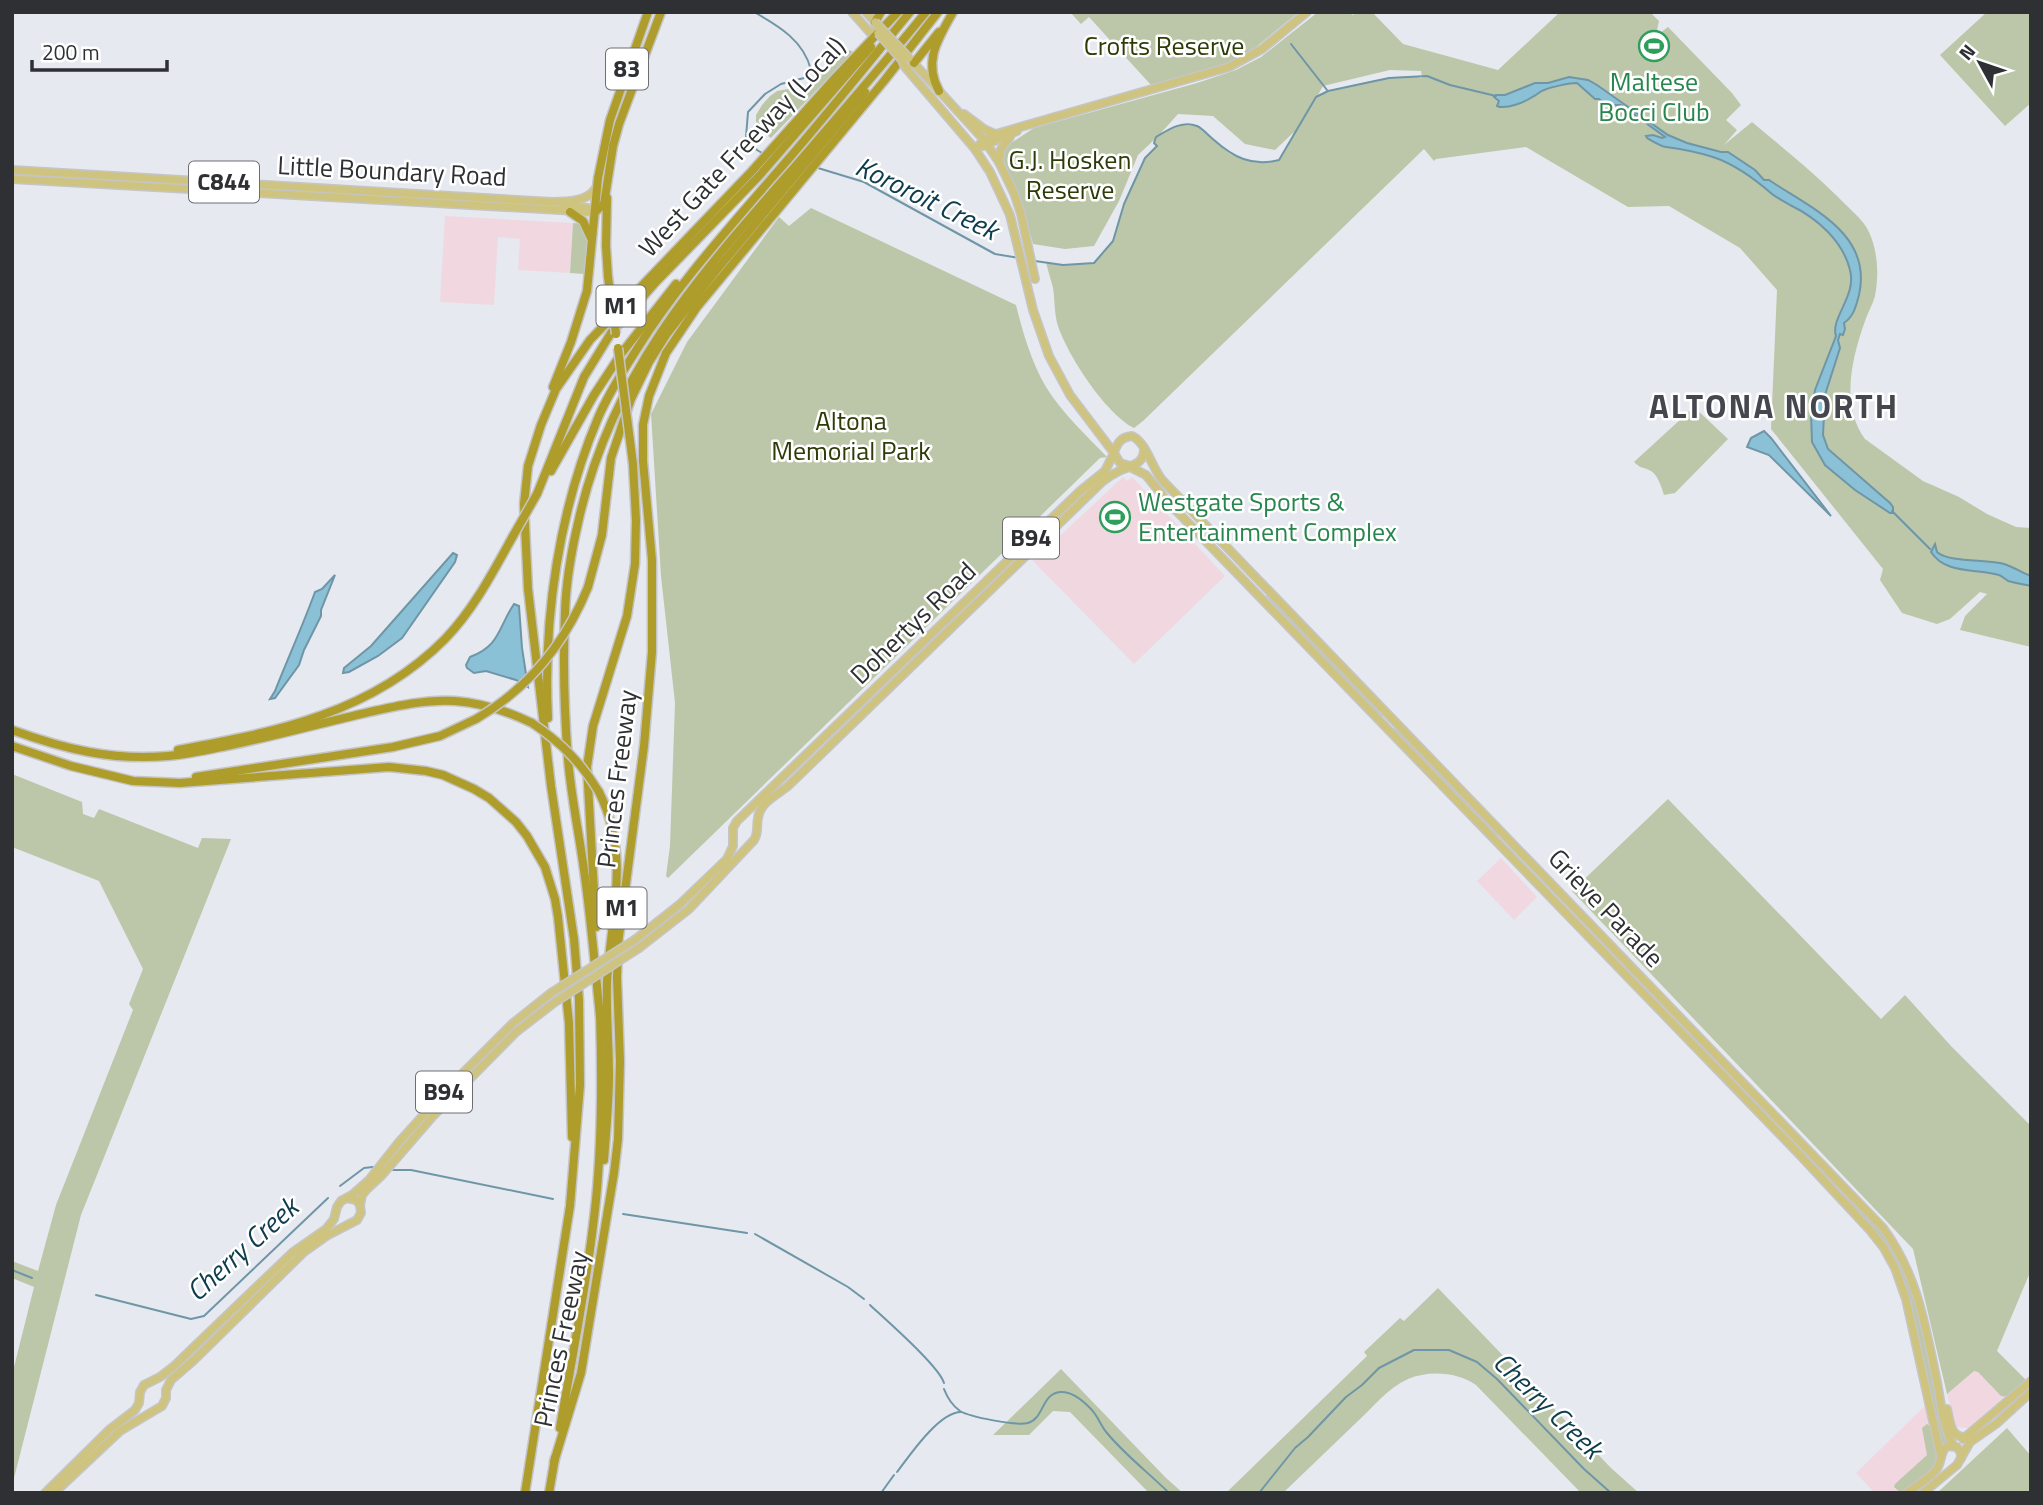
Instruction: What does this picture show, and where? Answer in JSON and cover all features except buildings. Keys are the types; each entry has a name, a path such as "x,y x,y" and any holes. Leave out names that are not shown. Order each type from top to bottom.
{"highway":[{"name":"83","path":"607,181 613,146 630,90 661,12"},
{"path":"876,22 881,12"},
{"name":"West Gate Freeway (Local)","path":"551,786 528,589 524,504 528,466 534,443 556,389 579,354 609,319 756,174 863,58 898,12"},
{"name":"M1","path":"551,786 548,651 551,598 568,509 598,417 614,386 655,322 719,238 771,180 910,12"},
{"name":"M1","path":"769,218 791,182 926,12"},
{"name":"M1","path":"600,1016 584,872 568,762 565,706 567,584 581,509 593,465 610,422 644,356 712,261 791,182 938,12"},
{"path":"912,61 953,12"},
{"path":"939,91 933,79 931,63 940,36 953,12"},
{"name":"83","path":"596,211 603,150 618,93 647,16"},
{"path":"603,150 608,151 613,146"},
{"path":"537,494 580,386 611,333 756,174"},
{"path":"528,466 538,425 583,308 589,281 596,211 604,204 607,181"},
{"path":"600,1016 587,767 593,726 627,616 635,565 636,520 633,464 608,277 607,181"},
{"path":"102,773 134,778 169,778 228,773 394,747 440,736 475,719 513,694 531,678 561,641 588,587 602,535 611,458 639,383 658,346 791,182"},
{"path":"596,211 601,219 603,263 608,277"},
{"path":"570,212 585,223 593,244"},
{"path":"674,324 769,218"},
{"name":"Princes Freeway","path":"554,1462 580,1373 618,1139 618,944 648,713 652,652 652,560 643,461 645,411 660,366 682,327 769,218"},
{"path":"105,756 199,746 315,719 357,701 403,674 446,638 480,593 594,395 621,354 671,290 719,238"},
{"path":"12,730 105,756 169,756 284,734 384,709 439,701 486,705 515,715 531,723 568,751 589,775 608,812 615,836 618,868 607,985 609,1100 601,1187 586,1274"},
{"path":"12,746 71,766 133,781 180,783 389,767 426,771 456,780 474,789 503,810 516,822 537,851 551,883 558,917 570,1062 570,1206"},
{"name":"Princes Freeway","path":"525,1493 570,1206 580,1085 579,1000 573,929 551,786"},
{"name":"Princes Freeway","path":"549,1493 596,1199 600,1016"}],"main road":[{"path":"852,12 899,63 905,66 975,149 1004,199 1037,326 1049,356 1074,401 1120,463 1130,467"},
{"path":"866,12 959,111 999,162 1014,193 1028,240 1035,279"},
{"path":"986,143 996,134 1229,67 1262,49 1307,12"},
{"path":"876,22 876,35"},
{"path":"905,66 909,66 912,61"},
{"path":"959,111 996,134"},
{"path":"975,149 1030,125"},
{"path":"999,162 1001,149 1013,133"},
{"name":"Little Boundary Road","path":"12,170 108,177 115,182 570,212 596,211"},
{"name":"Little Boundary Road","path":"12,179 552,202 585,198 597,187"},
{"path":"552,202 596,211"},
{"path":"1114,453 1119,441 1129,436 1138,439 1144,448"},
{"name":"B94","path":"1130,467 1141,460 1144,448"},
{"name":"Grieve Parade","path":"1144,448 1152,467 1163,481 1883,1228 1911,1276 1929,1345 1935,1357 1942,1400"},
{"name":"Dohertys Road","path":"360,1205 362,1195 367,1189 433,1116 516,1032 555,1002 639,948 689,909 755,838 759,813 765,803 788,786 934,638 951,615 1079,492 1105,471 1114,453"},
{"name":"Dohertys Road","path":"346,1198 369,1180 419,1119 512,1024 551,993 636,939 679,905 727,859 733,846 734,825 737,821 934,638 958,621 1103,481 1130,467"},
{"name":"Grieve Parade","path":"1130,467 1150,478 1167,501 1800,1155 1874,1235 1892,1261 1903,1290 1941,1457"},
{"path":"951,615 958,621"},
{"path":"737,821 748,819 755,823 758,829"},
{"path":"733,832 743,842 755,838"},
{"path":"346,1198 353,1199 360,1205"},
{"name":"B94","path":"45,1493 109,1430 135,1410 141,1388 173,1367 293,1252 326,1229 334,1219 338,1204 346,1198"},
{"name":"B94","path":"350,1223 360,1217 360,1205"},
{"path":"336,1211 342,1222 350,1223"},
{"path":"54,1493 120,1431 165,1402 166,1391 173,1378 294,1261 313,1244 350,1223"},
{"path":"1907,1493 1938,1467 1944,1448 1954,1446 1966,1437 2031,1381"},
{"path":"150,1382 158,1383 166,1391"},
{"path":"1923,1493 1959,1462 1968,1445 2031,1392"},
{"path":"140,1399 147,1408 155,1409"},
{"path":"1942,1400 1945,1428 1954,1446 1960,1450 1959,1462"},
{"path":"1942,1400 1953,1432 1960,1437 1966,1437"},
{"path":"1941,1457 1948,1465 1959,1462"}],"shaded area":[{"path":"445,216 573,223 570,273 518,270 520,239 498,237 494,305 440,302"},
{"path":"1123,477 1127,481 1132,477 1225,576 1134,664 1033,561"},
{"path":"1501,858 1537,897 1514,920 1477,881"},
{"path":"1973,1369 1979,1370 2006,1395 1968,1428 1956,1427 1947,1394"},
{"path":"1926,1405 1934,1439 1933,1468 1902,1493 1875,1493 1856,1473"}],"green space":[{"name":"Crofts Reserve","path":"1070,12 1299,12 1240,60 1151,85 1089,17 1081,24"},
{"name":"G.J. Hosken Reserve","path":"1318,12 1349,12 1353,15 1357,12 1372,12 1403,44 1498,70 1560,12 1650,12 1659,21 1657,30 1660,33 1668,27 1741,105 1726,120 1737,130 1724,145 1752,122 1823,182 1867,228 1876,256 1877,280 1875,296 1860,335 1853,366 1851,396 1857,426 1865,439 1923,481 2016,527 2031,528 2031,647 1960,630 1965,616 1987,594 1980,592 1950,619 1937,624 1902,613 1880,580 1883,569 1771,429 1777,290 1740,248 1669,206 1628,207 1526,147 1434,161 1424,149 1143,421 1134,428 1123,421 1089,383 1070,353 1057,321 1053,288 1046,262 1063,265 1094,263 1113,241 1124,204 1145,158 1157,147 1155,139 1138,155 1119,201 1094,246 1065,249 1033,244 1021,200 1003,159 1005,151 1011,143 1034,128 1197,83 1236,70 1261,57","holes":["1390,70 1421,71 1422,78 1385,79 1318,95 1323,86","1178,114 1213,116 1245,144 1275,150 1294,132 1279,160 1267,163 1251,161 1230,154 1197,126 1178,125 1160,134"]},
{"path":"1987,12 2028,12 2031,16 2031,103 2005,126 1940,55"},
{"path":"850,50 853,52 771,138 759,130 756,115 770,96 777,91 809,85"},
{"name":"Altona Memorial Park","path":"811,208 1016,305 1028,347 1046,387 1067,415 1107,457 1100,458 668,878 675,703 661,576 651,414 687,342 779,217 789,226"},
{"path":"573,223 583,224 588,239 584,274 570,273"},
{"path":"1694,407 1728,439 1675,493 1664,495 1655,474 1634,462"},
{"path":"1267,595 1382,715 1384,721 1312,648"},
{"path":"1391,728 1397,729 1424,755 1497,833 1498,838"},
{"path":"12,774 82,802 83,814 94,818 99,809 198,848 202,838 231,839 81,1215 12,1486 12,1375 34,1287 12,1278 12,1261 38,1271 56,1205 133,1010 129,1004 143,969 99,881 12,847"},
{"path":"1668,799 1881,1019 1905,995 1951,1046 2031,1126 2031,1270 1997,1351 2026,1380 2008,1397 2001,1396 1974,1371 1947,1394 1913,1249 1572,891"},
{"path":"1810,1160 1854,1199 1893,1247 1905,1272 1922,1324 1943,1433 1948,1442 1942,1444 1908,1295 1895,1261 1844,1195"},
{"path":"1438,1288 1611,1468 1639,1493 1581,1493 1476,1385 1452,1375 1425,1374 1408,1379 1388,1392 1283,1493 1222,1493 1227,1492 1367,1356 1364,1352 1400,1318 1404,1321"},
{"path":"1061,1369 1183,1493 1149,1493 1070,1412 1053,1411 1029,1435 993,1435"},
{"path":"1927,1424 1931,1427 1936,1452 1934,1466 1924,1477 1904,1492 1900,1492 1894,1487 1895,1484 1927,1455 1922,1428"},
{"path":"2007,1428 2031,1456 2031,1493 1937,1493"}],"water":[{"path":"1569,77 1588,80 1597,85 1668,135 1687,143 1728,152 1755,170 1764,180 1769,180 1819,212 1847,239 1857,255 1861,273 1859,295 1856,307 1844,323 1843,335 1840,334 1838,340 1840,348 1825,395 1823,435 1828,449 1890,503 1893,513 1855,490 1825,465 1812,442 1811,414 1815,390 1836,336 1837,322 1850,289 1847,259 1835,240 1810,217 1729,164 1713,157 1664,146 1647,138 1646,136 1653,135 1665,137 1621,105 1607,105 1595,99 1577,83 1541,91 1526,101 1510,106 1497,106 1499,101 1494,97 1535,83 1548,83"},
{"path":"1764,431 1831,516 1769,455 1747,447 1751,438"},
{"path":"1935,544 1937,552 1950,558 1997,562 2011,567 2031,576 2031,586 2008,581 1999,575 1953,568 1937,559 1931,552"},
{"path":"453,553 457,555 455,562 402,638 378,656 343,673 344,668 371,646"},
{"path":"335,575 321,616 299,665 275,698 270,699 315,592 322,589"},
{"path":"514,604 519,606 528,687 516,680 486,671 474,673 466,665 470,657 480,653 493,642"}],"waterway":[{"name":"Kororoit Creek","path":"754,12 789,35 803,51 811,70 804,78 781,84 765,94 748,112 746,137 762,153"},
{"path":"1291,44 1327,90"},
{"name":"Kororoit Creek","path":"1035,261 1063,265 1094,263 1113,241 1124,204 1145,158 1157,146 1154,143 1156,137 1175,127 1186,124 1197,126 1236,156 1269,162 1279,160 1316,97 1328,91 1389,78 1427,76 1450,85 1496,96"},
{"name":"Kororoit Creek","path":"818,168 864,182 995,254 1019,258"},
{"name":"Kororoit Creek","path":"1892,511 1930,549"},
{"name":"Cherry Creek","path":"340,1186 364,1168 373,1167"},
{"name":"Cherry Creek","path":"393,1170 411,1170 553,1199"},
{"name":"Cherry Creek","path":"96,1295 191,1319 204,1316 328,1198"},
{"name":"Cherry Creek","path":"623,1214 747,1233"},
{"name":"Cherry Creek","path":"755,1234 848,1287 864,1299"},
{"name":"Cherry Creek","path":"12,1270 32,1278"},
{"name":"Cherry Creek","path":"870,1305 923,1355 944,1383"},
{"name":"Cherry Creek","path":"1259,1493 1295,1448 1346,1397 1379,1368 1414,1350 1449,1350 1477,1362 1611,1493"},
{"name":"Cherry Creek","path":"944,1389 950,1401 960,1411 1014,1423 1028,1423 1033,1420 1046,1400 1055,1393 1066,1392 1073,1395 1092,1410 1121,1449 1169,1493"},
{"path":"897,1472 935,1427 952,1414 961,1412"},
{"path":"881,1493 894,1475"}],"place":[{"name":"Maltese Bocci Club","path":"1654,46"},
{"name":"Westgate Sports & Entertainment Complex","path":"1115,517"}],"district":[{"name":"ALTONA NORTH","path":"1774,406"}]}
